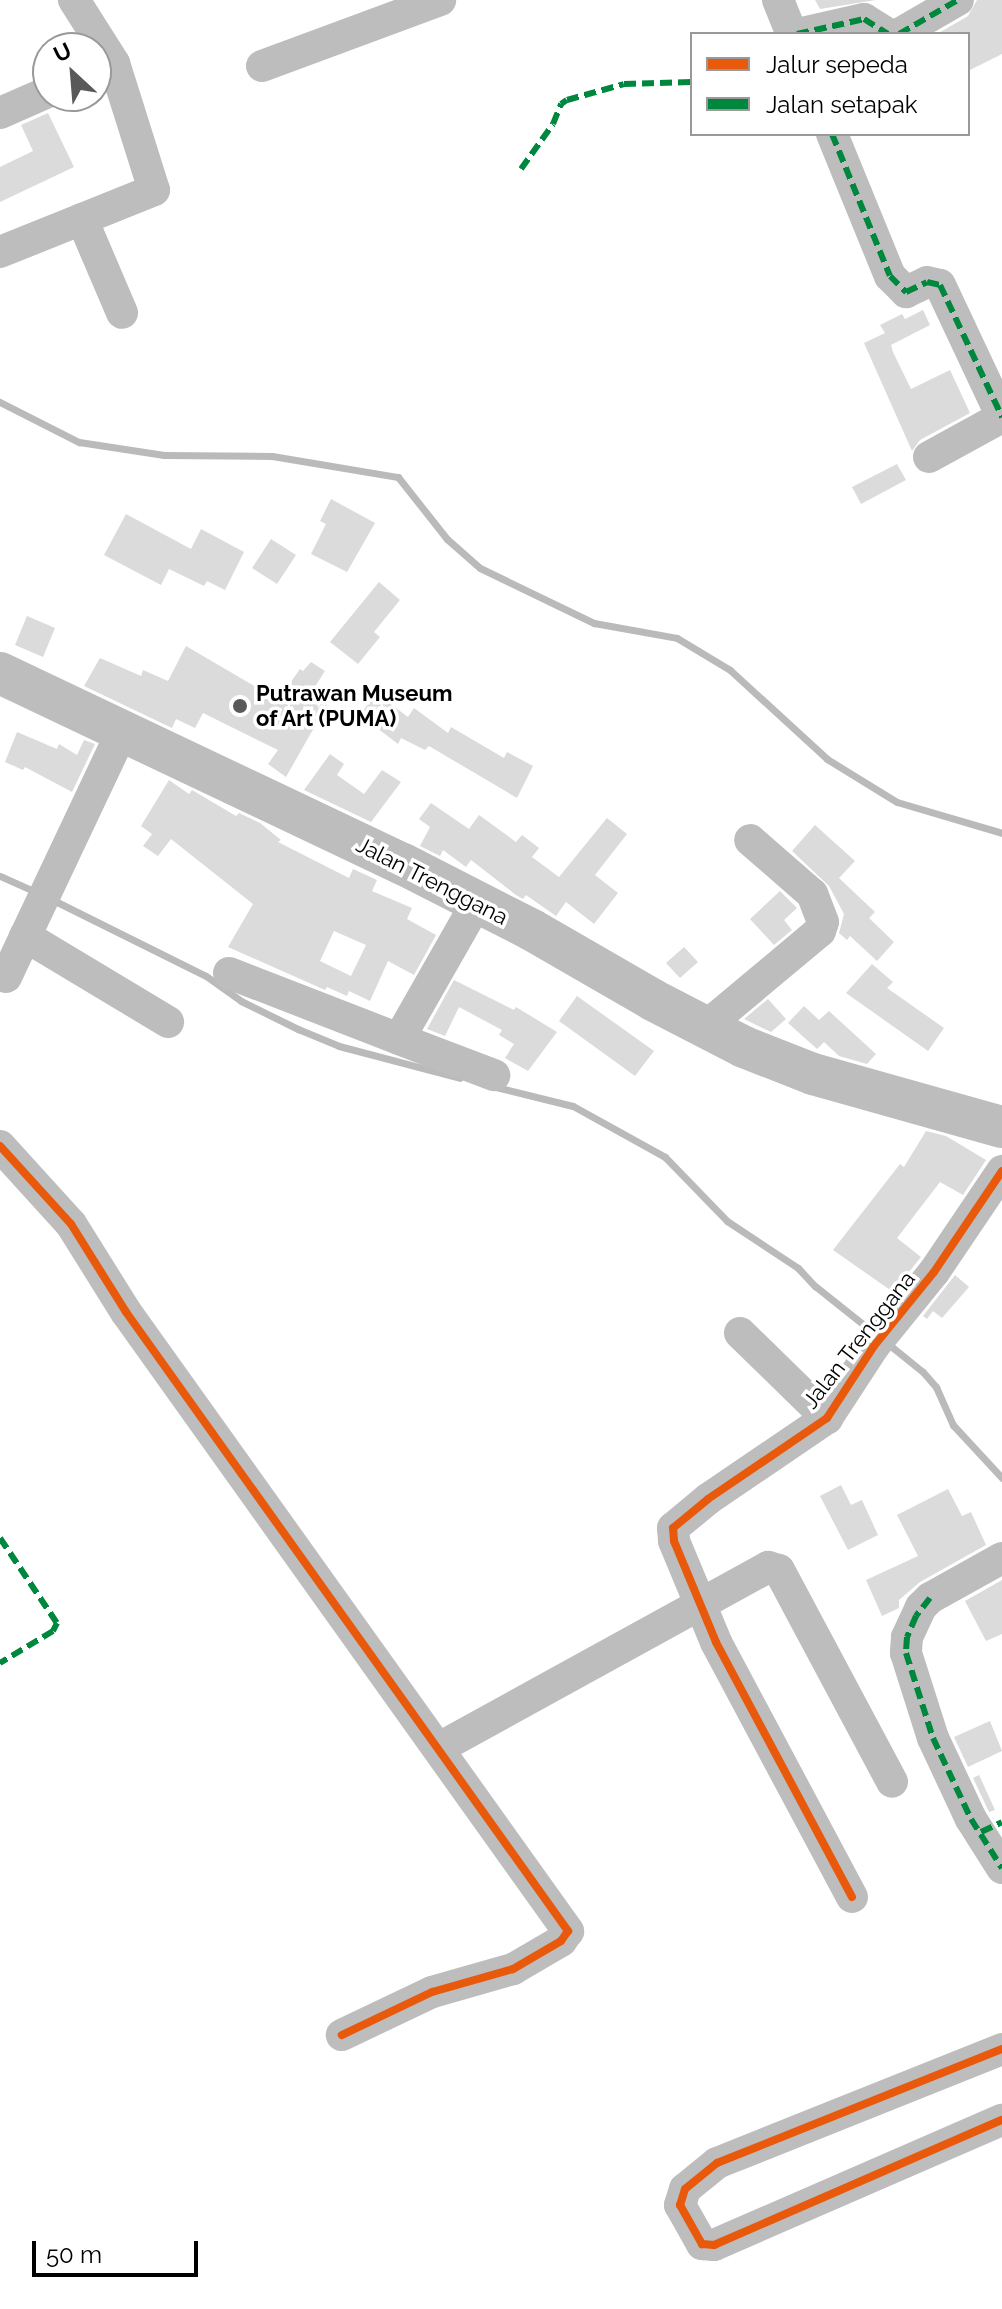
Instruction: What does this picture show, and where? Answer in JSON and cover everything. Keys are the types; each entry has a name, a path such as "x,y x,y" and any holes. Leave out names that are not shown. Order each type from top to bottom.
{"main road":[{"name":"Jalan Trenggana","path":"0,673 403,864 532,930 704,1028 813,1074 1002,1127"}],"street":[{"path":"74,0 89,32"},
{"path":"262,66 440,0"},
{"path":"778,0 794,32"},
{"path":"902,32 958,0"},
{"path":"804,32 864,19 885,32"},
{"path":"0,252 154,190 112,85"},
{"path":"0,113 32,99"},
{"path":"833,136 890,276 906,292 927,282 940,285 1002,417 929,457"},
{"path":"82,219 122,313"},
{"path":"6,977 123,729"},
{"path":"704,1028 820,931 823,922 812,894 750,840"},
{"path":"399,1039 476,904"},
{"path":"25,936 168,1022"},
{"path":"229,973 494,1075"},
{"path":"0,1146 71,1224 126,1312 439,1748 568,1934 513,1969 432,1992 342,2035"},
{"name":"Jalan Trenggana","path":"700,1604 674,1541 673,1528 708,1499 827,1418 874,1346 934,1272 1002,1171"},
{"path":"740,1333 827,1418"},
{"path":"1002,1558 930,1598 921,1607 907,1637 906,1653 933,1738 971,1819 992,1827 1002,1868"},
{"path":"439,1748 768,1567 779,1570 892,1782"},
{"path":"700,1604 716,1642 852,1897"},
{"path":"1002,2049 717,2163 685,2189 680,2205 702,2244 714,2245 1002,2120"}],"building":[{"path":"815,0 876,0 820,9"},
{"path":"977,0 1002,0 1002,54 970,70 970,32 940,32 968,16"},
{"path":"48,113 74,167 0,202 0,167 33,151 21,125"},
{"path":"923,310 930,325 891,345 893,352 911,389 950,370 970,413 920,440 912,451 864,343 885,333 880,325 902,314 905,319"},
{"path":"897,464 906,480 861,504 852,487"},
{"path":"331,499 375,523 347,572 311,554 326,524 320,521"},
{"path":"126,514 191,549 201,529 244,552 225,590 207,581 204,586 169,569 161,585 104,555"},
{"path":"271,539 296,555 277,584 252,568"},
{"path":"379,582 400,600 374,632 380,637 358,664 330,642"},
{"path":"27,616 55,628 43,657 15,645"},
{"path":"186,646 278,700 300,669 303,671 311,662 325,671 311,693 328,703 286,777 268,764 278,750 203,713 195,728 176,719 172,728 84,686 100,658 141,676 143,670 168,681"},
{"path":"376,693 408,717 414,708 448,733 451,727 504,758 507,752 533,766 517,798 429,746 425,750 401,738 398,744 360,715"},
{"path":"17,732 57,749 59,744 77,755 84,740 95,744 72,792 25,767 23,770 5,762"},
{"path":"330,754 344,764 337,775 364,794 382,770 401,782 371,822 304,790"},
{"path":"169,780 189,794 192,790 236,816 239,813 260,823 281,840 278,842 349,878 353,869 377,880 372,891 412,908 407,919 436,935 414,975 388,961 370,1001 349,991 347,996 327,987 325,990 228,947 253,904 171,839 158,856 143,846 152,834 141,826","holes":["334,931 366,945 351,976 320,961"]},
{"path":"431,803 469,829 479,815 516,842 522,835 539,848 532,857 559,877 607,818 627,834 595,875 618,893 594,924 566,902 556,916 526,895 523,899 516,895 471,860 466,867 443,850 440,856 420,846 430,827 419,819"},
{"path":"815,825 855,861 839,878 875,912 869,918 894,942 877,961 850,936 847,940 839,933 844,914 829,886 792,851"},
{"path":"780,891 797,908 784,920 792,930 774,945 750,919"},
{"path":"684,947 698,962 680,978 666,963"},
{"path":"872,964 893,982 887,988 944,1028 928,1051 846,993"},
{"path":"454,980 514,1010 516,1007 557,1032 528,1071 505,1058 514,1044 499,1035 502,1030 459,1007 445,1036 427,1029"},
{"path":"577,996 654,1051 635,1076 559,1021"},
{"path":"768,999 786,1019 771,1032 744,1019"},
{"path":"804,1006 819,1020 829,1011 876,1054 867,1064 839,1056 824,1042 817,1049 788,1023"},
{"path":"926,1131 946,1136 986,1160 963,1195 940,1182 897,1238 921,1257 893,1292 833,1250 900,1164 904,1167"},
{"path":"955,1275 969,1287 942,1318 933,1311 927,1319 923,1316"},
{"path":"841,1485 851,1505 862,1500 878,1535 848,1550 820,1496"},
{"path":"948,1489 962,1516 971,1512 986,1545 920,1582 899,1600 899,1608 882,1616 866,1580 918,1556 897,1515"},
{"path":"1002,1580 1002,1634 986,1641 965,1601"},
{"path":"990,1721 1002,1751 968,1767 954,1737"},
{"path":"979,1775 995,1810 989,1812 973,1778"}],"waterway":[{"path":"0,402 79,442 164,455 272,456 398,477 447,539 480,568 594,623 677,638 730,670 827,759 897,802 1002,833"},
{"path":"0,876 38,893"},
{"path":"53,900 206,976 241,1001 298,1029 339,1046 460,1078"},
{"path":"496,1087 573,1106 665,1157 727,1221 798,1268 815,1286 874,1333"},
{"path":"887,1343 923,1372 936,1387 953,1425 1002,1478"}],"marked path":[{"path":"902,32 958,0"},
{"path":"806,32 864,19 885,32"},
{"path":"521,169 553,124 561,104 567,100 624,84 690,82"},
{"path":"833,136 890,276 906,292 927,282 940,285 1002,417"},
{"path":"0,1538 57,1623 53,1631 0,1663"},
{"path":"930,1598 916,1616 907,1637 906,1653 933,1738 971,1819 1002,1868"},
{"path":"981,1832 1002,1822"}],"cycle path":[{"path":"0,1146 71,1224 126,1312 568,1931 561,1941 513,1969 432,1992 342,2035"},
{"path":"852,1897 716,1642 674,1541 673,1528 708,1499 827,1418 874,1346 934,1272 1002,1171"},
{"path":"1002,2049 717,2163 685,2189 680,2205 702,2244 714,2245 1002,2120"}],"place":[{"name":"Putrawan Museum of Art (PUMA)","path":"240,706"}]}
